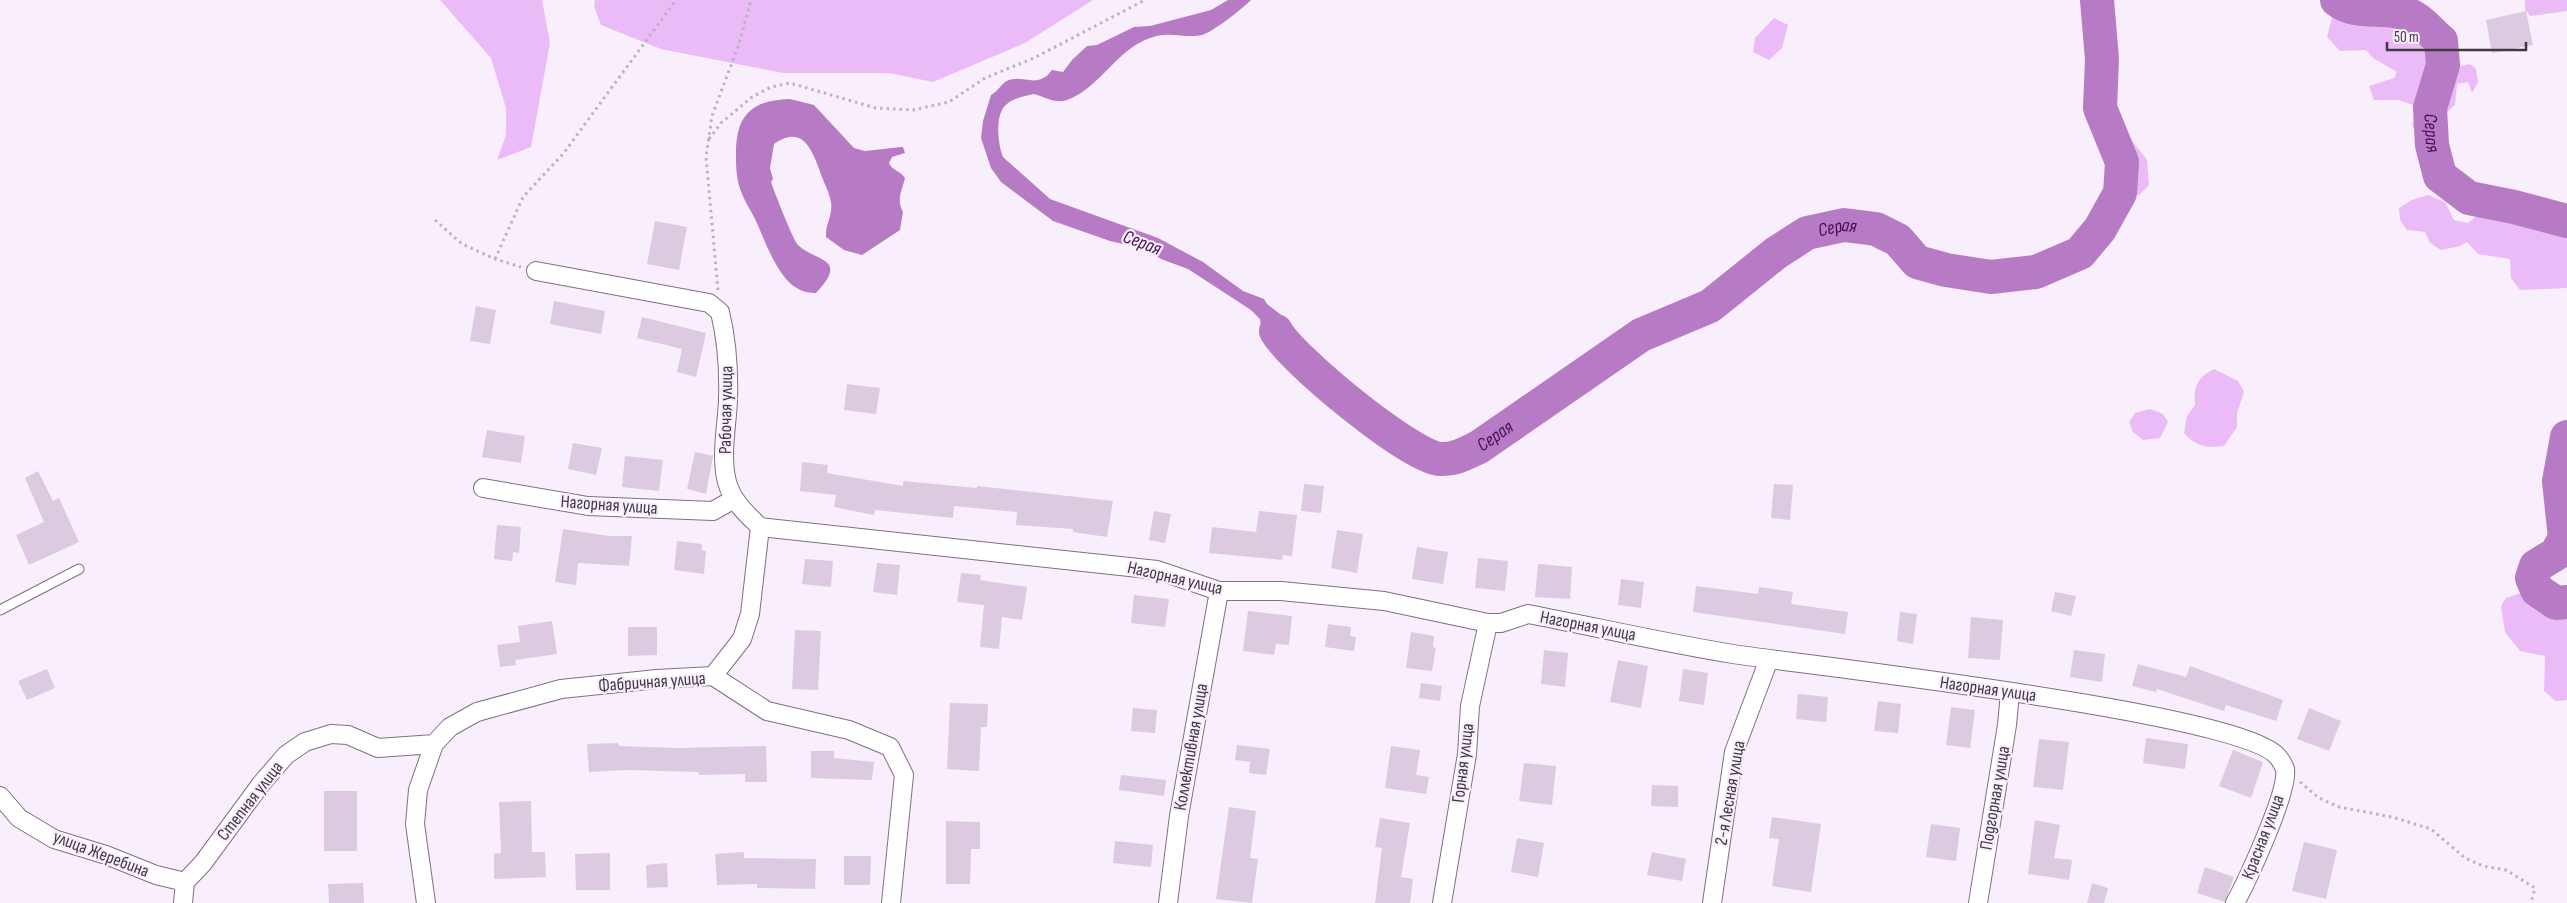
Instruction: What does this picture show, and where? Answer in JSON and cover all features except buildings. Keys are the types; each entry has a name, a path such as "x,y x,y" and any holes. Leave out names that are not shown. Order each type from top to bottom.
{"street":[{"path":"536,271 708,303 720,312"},
{"name":"Рабочая улица","path":"720,312 727,341 728,397 725,463 728,486 734,499 760,527"},
{"name":"Нагорная улица","path":"483,488 588,506 713,511 734,499"},
{"path":"713,676 742,638 750,614 760,527"},
{"name":"Нагорная улица","path":"760,527 1157,570 1219,591 1282,591 1384,600 1488,623 1501,623 1528,614 1770,659 2107,706 2260,744 2277,755 2285,769"},
{"name":"Коллективная улица","path":"1168,903 1179,816 1219,591"},
{"name":"Горная улица","path":"1442,903 1466,754 1470,706 1488,623"},
{"name":"2-я Лесная улица","path":"1712,903 1734,752 1770,659"},
{"name":"Фабричная улица","path":"434,744 450,727 477,712 561,689 657,679 713,676 767,711 849,730 890,747 904,775 891,903"},
{"name":"Подгорная улица","path":"1978,903 2007,725 2010,692"},
{"name":"Степная улица","path":"185,882 203,862 260,784 286,755 305,742 331,734 348,735 378,748 434,744"},
{"path":"426,903 415,824 418,790 434,744"},
{"name":"Красная улица","path":"2235,903 2248,878 2282,790 2285,769"},
{"name":"улица Жеребина","path":"0,796 19,818 54,839 106,855 156,875 185,882"},
{"path":"183,903 185,882"}],"lane":[{"path":"0,610 79,569"}],"path":[{"path":"495,259 523,197 563,154 676,0"},
{"path":"720,312 706,157 712,116 739,44 751,0"},
{"path":"709,139 721,123 752,97 770,87 790,82 876,108 913,110 949,102 985,78 1034,58 1145,0"},
{"path":"435,220 462,244 495,259 536,271"},
{"path":"2285,769 2319,798 2339,807 2392,817 2431,829 2465,858 2483,866 2506,870 2527,882 2534,888 2531,903"}],"shaded area":[{"path":"440,0 542,0 550,43 531,147 497,160 506,135 506,108 491,58"},
{"path":"595,0 1093,0 1025,43 933,82 889,73 783,73 661,49 601,25 594,6"},
{"path":"2525,0 2567,0 2567,11 2530,16 2525,9"},
{"path":"2356,11 2380,22 2397,25 2404,13 2419,17 2427,25 2425,47 2437,62 2435,78 2444,78 2451,68 2470,64 2476,69 2478,82 2472,93 2468,82 2457,84 2455,105 2444,115 2444,138 2433,142 2423,139 2412,126 2416,106 2399,100 2374,100 2369,86 2394,78 2397,72 2373,58 2366,50 2340,51 2327,37 2332,18 2341,12"},
{"path":"1774,18 1788,25 1782,48 1769,60 1753,52 1755,38"},
{"path":"2120,125 2147,160 2149,185 2139,195 2129,194 2116,175 2115,162 2101,144 2100,132 2109,126"},
{"path":"2428,195 2445,202 2454,220 2468,223 2500,196 2515,210 2526,212 2535,199 2549,201 2567,215 2567,288 2520,290 2511,278 2510,259 2478,254 2467,242 2460,246 2441,250 2430,243 2425,232 2407,230 2400,220 2399,208 2412,200"},
{"path":"2214,369 2238,381 2244,392 2237,413 2237,427 2224,446 2212,447 2197,444 2184,433 2187,416 2195,405 2197,384 2200,379"},
{"path":"2150,409 2163,414 2168,422 2160,438 2143,440 2133,432 2129,422 2135,413"},
{"path":"2567,474 2567,532 2546,505 2544,481"},
{"path":"2524,592 2542,598 2557,612 2567,613 2567,700 2556,701 2544,691 2545,656 2520,651 2505,632 2501,606 2506,598"}],"water":[{"path":"1228,0 1251,0 1220,25 1202,35 1161,35 1145,40 1125,53 1088,88 1067,100 1054,101 1034,94 1010,102 1003,108 1000,114 998,129 1000,145 1003,157 1050,199 1158,238 1203,262 1243,291 1264,299 1267,304 1285,318 1291,336 1314,357 1305,370 1262,332 1260,319 1251,310 1188,269 1161,259 1145,249 1110,241 1053,221 1001,182 991,168 981,138 983,121 991,95 1005,82 1011,79 1041,79 1052,70 1063,72 1072,60 1087,46 1097,45 1134,27 1150,26 1211,10"},
{"path":"790,99 814,105 854,148 865,151 903,147 905,153 892,157 889,163 905,178 900,199 903,212 900,230 862,255 844,250 826,237 831,212 829,193 815,158 806,143 793,137 784,138 774,144 770,168 773,179 771,182 792,234 798,245 830,266 830,273 826,281 816,293 796,288 781,272 744,198 737,174 737,140 743,119 756,107 777,100"}],"waterway":[{"name":"Серая","path":"1276,331 1286,344 1326,383 1378,425 1425,454 1445,459 1460,456 1479,447 1641,335 1710,306 1776,253 1807,233 1844,225 1876,229 1898,240 1917,262 1946,270 1991,277 2036,272 2080,253 2100,229 2120,193 2122,162 2100,108 2102,59 2097,0"},
{"name":"Серая","path":"2337,0 2354,8 2396,11 2406,14 2418,20 2441,41 2443,65 2430,108 2432,145 2440,176 2469,198 2514,207 2567,221"},
{"name":"Серая","path":"2567,437 2559,481 2565,538 2556,554 2536,566 2532,578 2537,590 2556,603 2567,602"}]}
